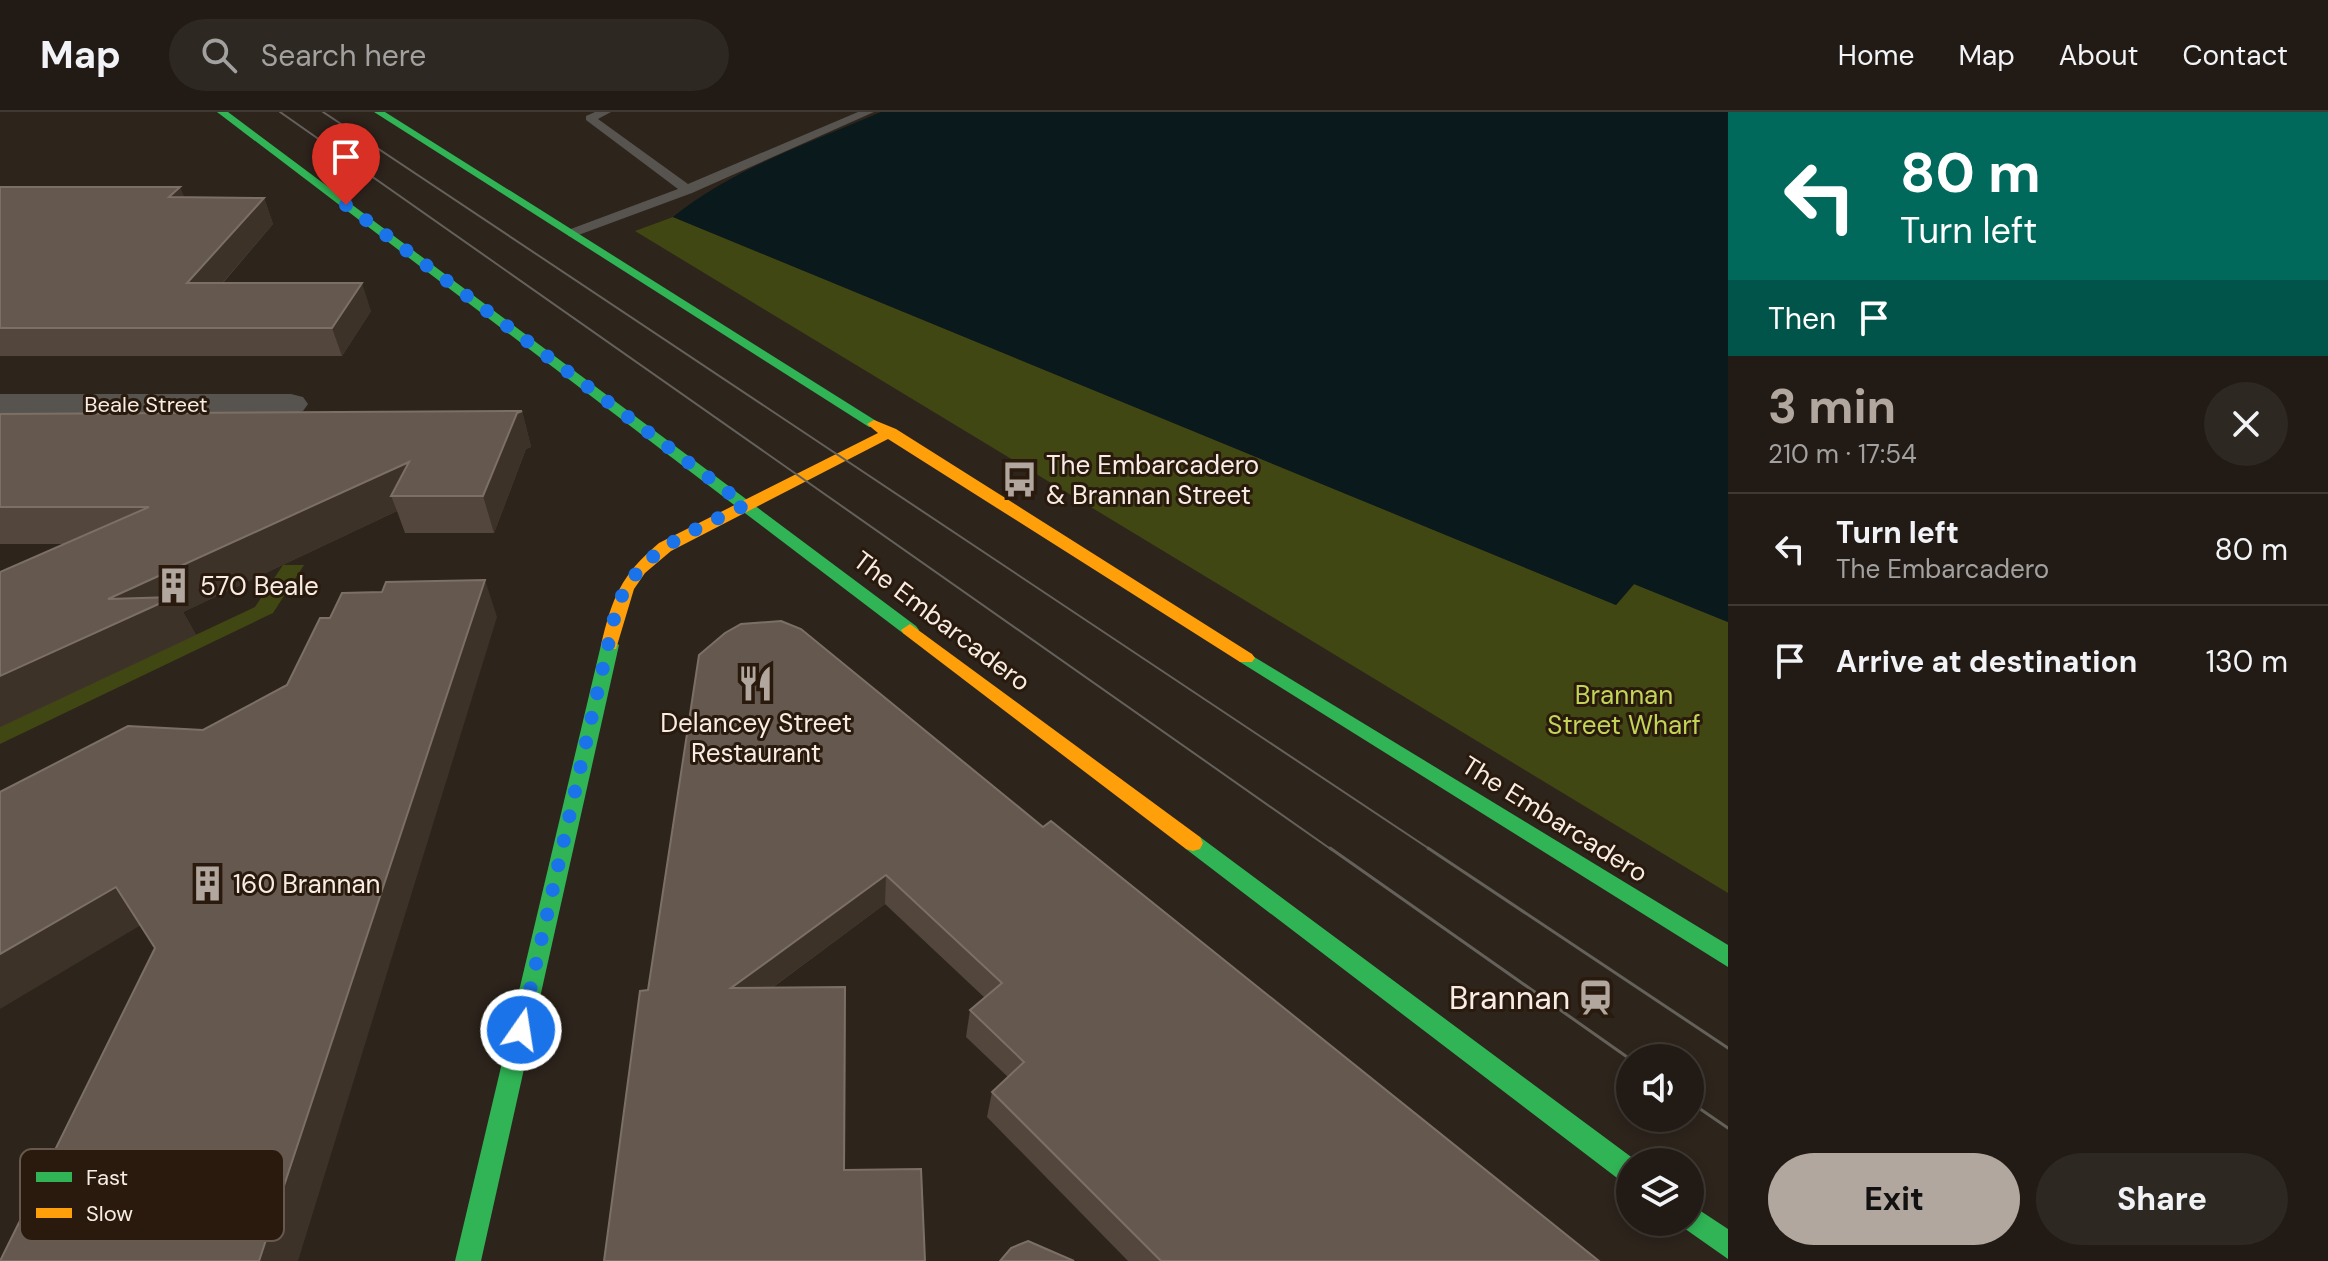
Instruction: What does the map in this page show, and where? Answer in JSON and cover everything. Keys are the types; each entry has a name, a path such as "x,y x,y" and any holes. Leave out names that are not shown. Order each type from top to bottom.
{"main road":[{"name":"The Embarcadero","path":"222,112 1616,1161"},
{"name":"The Embarcadero","path":"379,112 891,432 1183,619 1728,957"},
{"path":"468,1261 623,589 637,569 656,553 891,432"},
{"path":"1704,1228 1728,1246"}],"street":[{"name":"Beale Street","path":"0,404 291,404"}],"lane":[{"path":"605,112 590,118 688,190"},
{"path":"573,233 688,190 868,112"}],"green space":[{"name":"Brannan Street Wharf","path":"673,217 1616,605 1634,584 1728,622 1728,893 635,231"},
{"path":"283,565 304,565 273,613 0,744 0,727 255,607"}],"shaded area":[{"path":"881,112 1728,112 1728,622 1634,584 1616,605 673,217 747,170"}],"building":[{"path":"0,187 180,187 169,197 264,198 187,283 362,283 332,328 0,328"},
{"path":"522,411 517,413 483,496 391,496 409,462 108,599 174,597 0,676 0,572 149,507 0,507 0,414"},
{"name":"160 Brannan","path":"485,580 284,1186 284,1149 55,1149 155,948 116,887 0,954 0,792 128,726 203,730 287,685 320,618 330,618 342,593 382,592 386,582"},
{"path":"781,621 801,629 1043,827 1051,821 1599,1261 1161,1261 992,1092 1024,1062 970,1010 1002,983 886,875 731,988 845,987 844,1170 921,1169 925,1261 604,1261 640,991 648,990 699,655 741,624"},
{"name":"160 Brannan","path":"20,1221 20,1241 266,1241 259,1261 0,1261"},
{"path":"1028,1241 1074,1261 1000,1261 1011,1248"}],"tram line":[{"path":"280,112 1332,850"},
{"path":"323,112 1431,850"},
{"path":"1330,848 1616,1049"},
{"path":"1431,850 1728,1048"},
{"path":"1704,1112 1728,1128"}],"traffic: fast":[{"path":"222,112 910,630"},
{"path":"379,112 874,424"},
{"path":"468,1261 610,645"},
{"path":"1246,658 1728,957"},
{"path":"1193,843 1616,1161"},
{"path":"1704,1228 1728,1246"}],"traffic: slow":[{"path":"874,424 1246,658"},
{"path":"610,645 621,600 631,579 665,547 891,432"},
{"path":"910,630 1193,843"}],"place":[{"name":"The Embarcadero & Brannan Street","path":"1020,480"},
{"name":"570 Beale","path":"174,586"},
{"name":"Delancey Street Restaurant","path":"756,684"},
{"name":"160 Brannan","path":"207,884"},
{"name":"Brannan","path":"1596,998"}],"route":[{"path":"346,205 745,505 656,553 637,569 623,589 521,1030"}]}
